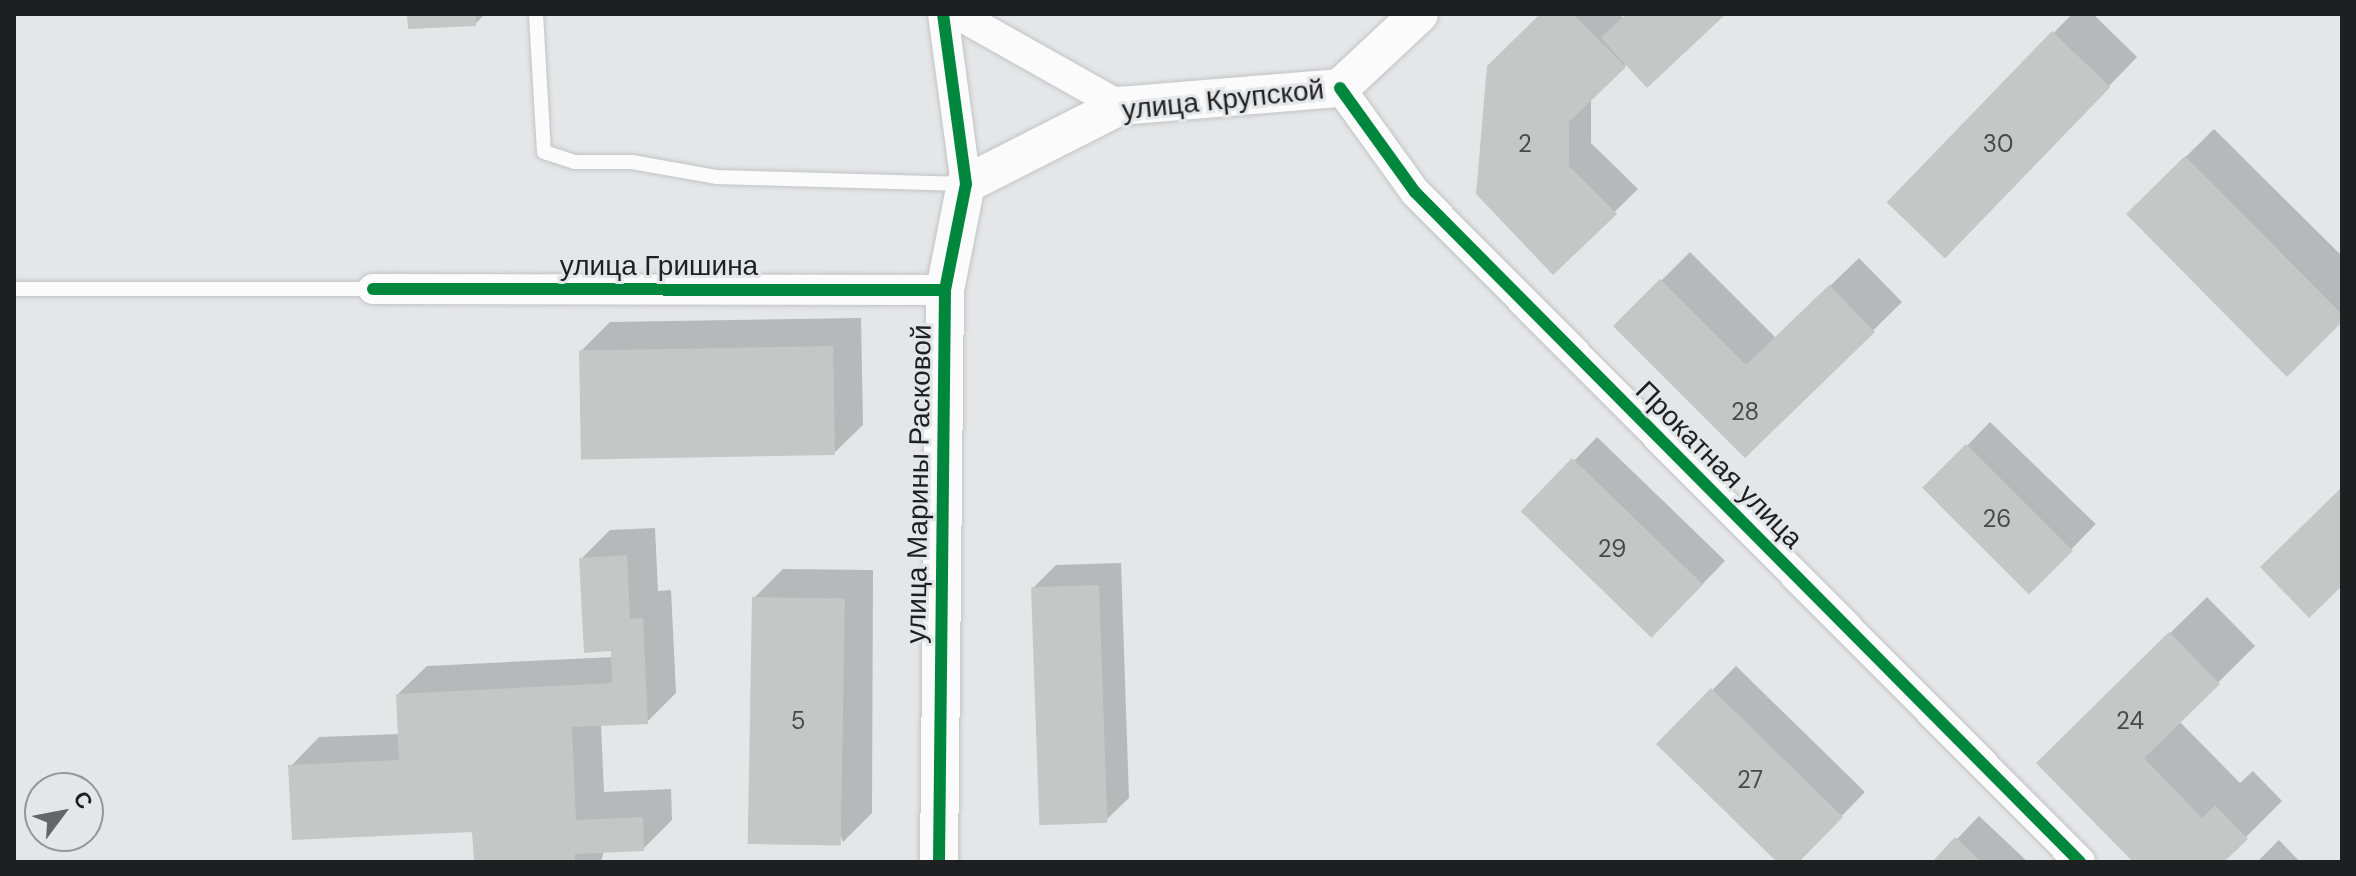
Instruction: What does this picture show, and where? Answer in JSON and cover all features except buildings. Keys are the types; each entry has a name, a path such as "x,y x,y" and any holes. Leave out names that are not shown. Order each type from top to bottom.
{"street":[{"name":"улица Марины Расковой","path":"939,862 945,290 966,184 943,14"},
{"path":"957,14 1120,106"},
{"name":"улица Крупской","path":"966,184 1120,106 1340,88 1419,14"},
{"name":"Прокатная улица","path":"1340,88 1415,192 2080,862"},
{"name":"улица Гришина","path":"373,289 945,290"}],"lane":[{"path":"536,14 544,152 574,162 632,162 716,177 966,184"},
{"name":"улица Гришина","path":"14,289 373,289"}],"cycle path":[{"path":"939,862 945,290 966,184 943,14"},
{"path":"1340,88 1415,192 2080,862"},
{"path":"373,289 945,290"}]}
